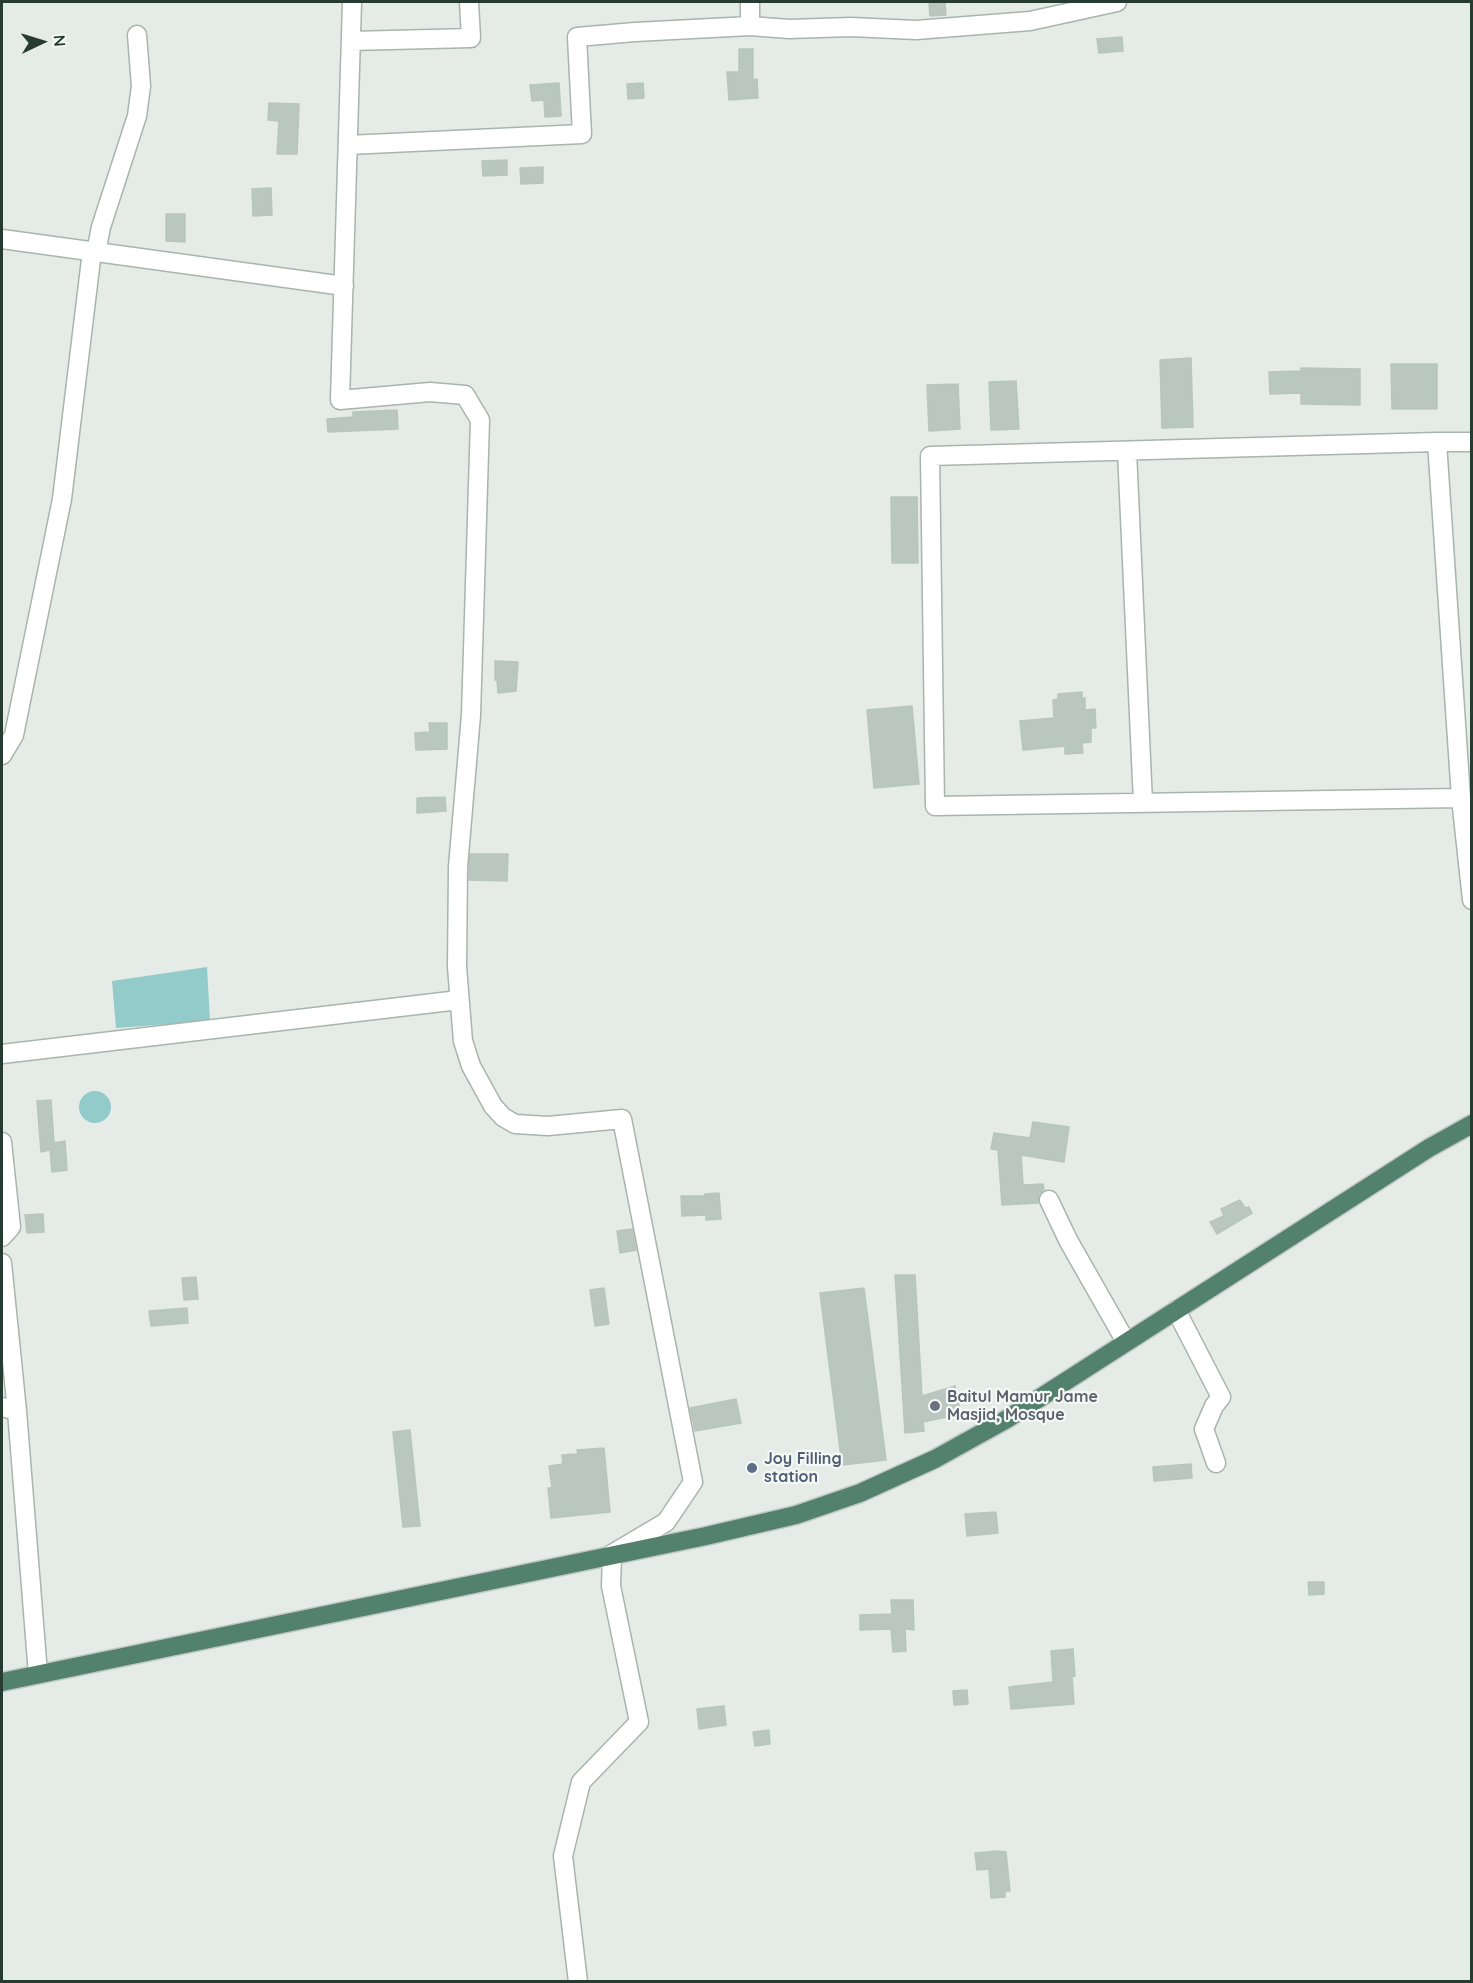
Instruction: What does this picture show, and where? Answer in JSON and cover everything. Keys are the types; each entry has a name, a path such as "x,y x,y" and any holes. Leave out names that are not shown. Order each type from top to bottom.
{"highway":[{"path":"2,1682 759,1524 796,1515 860,1494 896,1479 973,1439 1429,1148 1472,1124"}],"street":[{"path":"352,2 340,400 430,392 465,395 480,420 471,715 458,867 459,1000 464,1041 471,1066 493,1106 503,1117 515,1124 540,1126 622,1119 693,1482 666,1522 612,1554 611,1586 639,1722 581,1782 563,1856 578,1982"},
{"path":"351,41 471,38 469,2"},
{"path":"750,2 750,26"},
{"path":"348,145 582,134 577,37 750,26 789,29 851,27 916,30 1030,21 1117,2"},
{"path":"2,755 14,735 62,499 94,251 137,116 141,86 137,35"},
{"path":"2,239 344,286"},
{"path":"1437,442 1461,798 1472,900"},
{"path":"1461,798 935,806 930,456 1472,442"},
{"path":"1126,451 1143,803"},
{"path":"2,1054 459,1000"},
{"path":"2,1142 11,1227 2,1237"},
{"path":"1049,1200 1068,1240 1126,1342"},
{"path":"2,1263 9,1409 38,1674"},
{"path":"1176,1310 1221,1397 1214,1406 1204,1429 1216,1463"}],"water":[{"path":"207,967 210,1021 116,1028 112,981"},
{"path":"95,1091 106,1096 111,1107 106,1118 95,1123 84,1118 79,1107 84,1096"}],"building":[{"path":"929,2 945,2 946,15 930,16"},
{"path":"1122,37 1123,51 1099,53 1097,39"},
{"path":"739,49 753,49 753,80 757,79 758,98 729,100 727,72 739,72"},
{"path":"559,83 561,116 545,117 544,100 532,101 530,85"},
{"path":"643,83 644,98 628,99 627,84"},
{"path":"269,103 299,104 297,154 277,154 279,121 268,120"},
{"path":"507,160 507,175 483,176 482,161"},
{"path":"543,167 543,183 521,184 520,168"},
{"path":"271,188 272,215 253,216 252,189"},
{"path":"166,214 185,214 185,242 166,241"},
{"path":"1191,358 1193,427 1162,428 1160,360"},
{"path":"1391,364 1437,364 1437,409 1392,409"},
{"path":"1301,368 1360,369 1360,405 1301,404 1301,393 1270,394 1269,372 1301,371"},
{"path":"1016,381 1019,429 991,430 989,382"},
{"path":"958,384 960,429 929,431 927,385"},
{"path":"397,410 398,429 328,432 327,419 353,417 353,412"},
{"path":"891,497 917,497 918,563 892,563"},
{"path":"495,661 518,662 516,691 498,693"},
{"path":"1082,692 1082,698 1085,698 1085,710 1095,709 1096,728 1091,728 1091,742 1082,743 1083,753 1065,754 1065,746 1023,750 1020,721 1054,718 1053,700 1058,699 1058,694"},
{"path":"912,706 919,784 874,788 867,710"},
{"path":"429,723 447,723 447,749 416,750 415,733 430,732"},
{"path":"445,797 446,811 417,813 417,798"},
{"path":"470,854 508,854 507,881 469,880"},
{"path":"51,1100 54,1143 65,1141 67,1170 52,1172 50,1150 41,1152 37,1101"},
{"path":"1033,1122 1069,1127 1064,1162 1021,1155 1023,1185 1043,1184 1044,1190 1039,1194 1038,1203 1002,1205 998,1150 991,1149 994,1133 1030,1138"},
{"path":"719,1193 721,1219 706,1220 706,1215 682,1216 681,1196 705,1196 705,1194"},
{"path":"1240,1200 1245,1208 1249,1207 1252,1213 1217,1234 1210,1222 1224,1216 1221,1209"},
{"path":"43,1214 44,1232 27,1233 25,1215"},
{"path":"632,1229 636,1250 620,1253 617,1231"},
{"path":"895,1275 915,1275 922,1396 955,1386 961,1414 923,1422 924,1431 905,1433"},
{"path":"196,1277 198,1299 184,1300 182,1278"},
{"path":"604,1288 609,1324 595,1326 590,1290"},
{"path":"864,1288 886,1460 842,1465 820,1293"},
{"path":"187,1308 188,1323 151,1326 149,1311"},
{"path":"736,1399 741,1423 695,1431 690,1408"},
{"path":"410,1430 420,1526 403,1527 393,1432"},
{"path":"604,1448 610,1512 551,1518 548,1488 552,1488 549,1466 563,1464 562,1455 578,1454 577,1450"},
{"path":"1191,1464 1192,1478 1154,1481 1153,1467"},
{"path":"996,1512 998,1533 967,1536 965,1514"},
{"path":"1308,1582 1324,1582 1324,1594 1309,1595"},
{"path":"891,1600 913,1600 914,1630 905,1629 906,1651 893,1652 891,1629 860,1630 860,1615 892,1614"},
{"path":"1073,1649 1074,1704 1011,1709 1009,1687 1053,1682 1051,1651"},
{"path":"967,1690 968,1704 954,1705 953,1691"},
{"path":"724,1706 726,1725 699,1729 697,1709"},
{"path":"769,1730 770,1744 755,1746 753,1732"},
{"path":"1006,1852 1010,1891 1005,1891 1005,1897 991,1898 989,1869 977,1870 975,1853"}],"place":[{"name":"Baitul Mamur Jame Masjid, Mosque","path":"935,1406"},
{"name":"Joy Filling station","path":"752,1468"}]}
